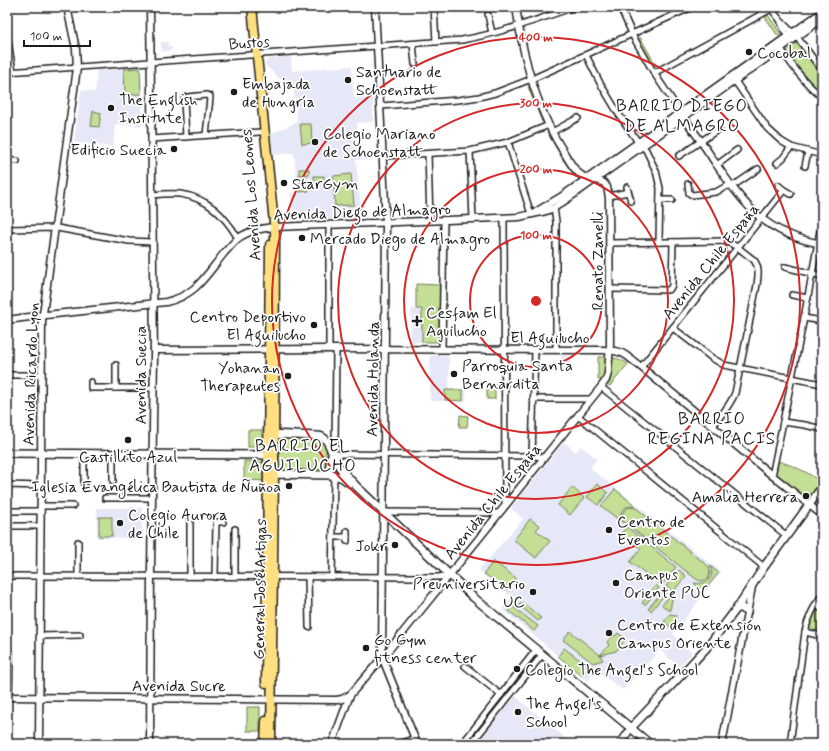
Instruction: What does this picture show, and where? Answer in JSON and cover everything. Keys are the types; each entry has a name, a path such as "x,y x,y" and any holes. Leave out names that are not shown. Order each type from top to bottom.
{"main road":[{"name":"Avenida Los Leones","path":"247,7 254,54 272,227 271,434"},
{"name":"Avenida Los Leones","path":"252,7 260,132 272,227"},
{"path":"271,434 320,436 324,438 340,468 357,487 473,597 650,744"},
{"name":"General José Artigas","path":"271,434 269,699 272,744"},
{"path":"7,453 271,455"},
{"path":"331,475 329,471 330,458 332,454"},
{"path":"271,474 331,475 341,477 357,487"},
{"path":"631,728 705,650 737,608 764,567 822,487"},
{"path":"737,608 742,608 747,612"},
{"name":"General José Artigas","path":"265,744 269,699"}],"street":[{"name":"Avenida Ricardo Lyon","path":"39,744 42,321 77,68 76,49 67,7"},
{"name":"Avenida Suecia","path":"150,7 154,303 150,744"},
{"name":"Avenida Holanda","path":"375,7 386,222 382,657 416,741"},
{"path":"434,7 436,42"},
{"path":"516,7 518,26 531,80 551,128 563,151 575,169 581,175 604,183"},
{"name":"Bustos","path":"7,72 462,40 518,26 574,7"},
{"path":"620,7 632,34 654,73 731,186 750,208 763,220 796,238 820,242"},
{"path":"381,106 479,97 494,93 531,80 692,7"},
{"path":"654,73 770,8 822,69"},
{"name":"Avenida Diego de Almagro","path":"531,214 562,196 641,144 779,45 822,12"},
{"path":"488,15 492,33"},
{"name":"Avenida Diego de Almagro","path":"779,45 792,35 822,19"},
{"path":"7,35 13,72"},
{"path":"413,44 415,64"},
{"path":"779,45 790,63 822,97"},
{"path":"586,55 600,83 618,113 652,160 660,188 659,242"},
{"path":"733,78 767,128 791,147 822,155"},
{"path":"186,137 185,98 207,95 210,96 210,98 206,136"},
{"path":"383,156 470,151 508,142 578,118"},
{"path":"679,156 719,129"},
{"path":"151,139 260,132"},
{"path":"508,142 531,214"},
{"name":"Avenida Diego de Almagro","path":"7,320 175,300 200,284 238,238 253,231 272,227 504,218 519,217 546,211 554,208 596,180 641,144"},
{"path":"777,162 783,158 791,147"},
{"path":"717,165 737,150"},
{"path":"470,151 473,219"},
{"path":"805,166 808,152"},
{"path":"428,154 430,220"},
{"path":"7,161 16,161"},
{"path":"688,184 689,193 692,195 716,192 725,187 736,184 758,170"},
{"path":"604,183 603,177 605,173"},
{"name":"Renato Zanelli","path":"604,183 607,187 609,196 610,351"},
{"path":"778,185 791,194"},
{"name":"Renato Zanelli","path":"609,196 628,190 631,202"},
{"name":"Avenida Chile España","path":"641,367 738,247 763,220 784,190"},
{"path":"152,195 181,194 198,199 213,208 222,216 238,238"},
{"path":"660,200 672,200"},
{"path":"554,208 556,221 556,350"},
{"path":"504,218 504,506"},
{"path":"442,349 444,220"},
{"path":"772,476 812,273 820,242 822,220"},
{"path":"330,225 335,449 332,454 544,457"},
{"path":"7,229 55,228 129,241 153,242"},
{"path":"610,243 723,241 738,247 754,260 758,269 757,285 735,393 726,409 713,426"},
{"path":"610,289 670,289 672,285 673,242"},
{"path":"785,267 822,276"},
{"path":"792,294 808,298"},
{"path":"804,318 822,321"},
{"path":"673,328 716,361 724,365 822,384"},
{"name":"El Aguilucho","path":"154,350 442,349 618,352 625,354 772,476 822,515"},
{"path":"532,456 535,350"},
{"name":"Avenida Chile España","path":"332,744 350,695 601,387 608,374 610,351"},
{"path":"116,365 116,388"},
{"path":"12,375 42,376"},
{"path":"91,382 91,388 154,388"},
{"path":"601,387 787,536"},
{"path":"533,399 591,399"},
{"path":"578,416 764,567"},
{"path":"783,422 822,429"},
{"path":"84,454 84,484"},
{"path":"113,454 113,481"},
{"path":"331,475 333,537 332,577"},
{"path":"7,485 41,486"},
{"path":"106,498 152,498"},
{"path":"7,511 72,506"},
{"path":"384,512 499,513"},
{"path":"190,517 190,576"},
{"path":"215,577 216,522 223,522"},
{"path":"7,526 40,526"},
{"path":"236,529 236,576"},
{"path":"333,537 347,536"},
{"path":"78,542 78,576"},
{"path":"7,576 439,577 449,574"},
{"path":"308,577 309,627"},
{"path":"722,744 752,585"},
{"path":"790,744 808,618 822,595"},
{"path":"815,605 822,609"},
{"path":"805,632 822,636"},
{"path":"40,636 80,635"},
{"path":"462,744 501,695 539,652"},
{"path":"471,744 489,722 539,652"},
{"path":"8,697 10,654"},
{"path":"464,666 501,695"},
{"name":"Avenida Sucre","path":"8,697 337,700 350,695"},
{"path":"337,700 342,703 345,708"},
{"path":"483,717 489,722"},
{"path":"620,744 631,728"},
{"path":"399,744 416,741"}],"shaded area":[{"path":"161,42 168,42 168,47 172,47 172,50 162,52"},
{"name":"Colegio Mariano de Schoenstatt","path":"291,57 292,71 352,66 354,98 373,98 373,122 357,123 358,151 373,151 373,159 356,160 362,218 293,220 291,193 298,192 294,153 273,155 271,134 297,122 294,92 264,64 269,59"},
{"name":"The English Institute","path":"139,67 141,69 143,126 115,124 113,147 74,142 81,90 95,92 97,70"},
{"name":"Cesfam El Aguilucho","path":"411,309 422,309 422,342 411,342"},
{"path":"430,355 447,355 447,358 449,358 449,388 466,389 466,401 430,401"},
{"path":"561,356 569,356 571,359 571,376 567,376 566,370 561,370"},
{"name":"Campus Oriente PUC","path":"564,442 576,452 581,446 597,459 590,468 721,572 673,634 692,653 679,667 660,650 623,690 596,670 588,681 502,609 512,597 479,570 523,519 511,508"},
{"path":"245,484 254,484 254,494 245,494"},
{"name":"Colegio Aurora de Chile","path":"97,508 142,508 142,538 97,538"},
{"name":"The Angel's School","path":"515,696 571,744 480,744 478,742"}],"green space":[{"path":"768,15 781,34 778,36 765,17"},
{"path":"640,37 656,65 653,67 638,39"},
{"path":"798,42 822,71 822,94 802,74 786,51"},
{"path":"140,68 141,94 125,95 124,69"},
{"path":"530,86 545,121 542,122 528,87"},
{"path":"93,111 101,113 99,127 91,126"},
{"path":"300,124 311,124 312,143 302,144"},
{"path":"549,130 568,164 578,176 576,178 563,160 547,132"},
{"path":"299,169 309,169 309,175 299,175"},
{"path":"351,174 354,205 335,206 333,176"},
{"path":"314,176 324,176 324,182 314,182"},
{"path":"299,185 309,185 309,191 300,192"},
{"path":"416,284 440,285 440,342 422,342 422,309 416,309"},
{"path":"598,357 614,358 628,364 610,386 598,379"},
{"path":"487,384 495,384 495,399 487,399"},
{"path":"445,390 463,390 463,401 445,400"},
{"path":"460,415 468,416 467,427 459,427"},
{"path":"248,430 262,430 262,447 248,447"},
{"path":"278,438 316,438 325,442 329,454 326,451 325,463 328,465 327,471 278,472"},
{"path":"244,461 265,462 265,481 244,480"},
{"path":"778,461 801,470 821,482 809,498 806,498 777,475 776,472"},
{"path":"597,484 608,493 598,505 587,497"},
{"path":"572,487 584,498 570,515 558,505"},
{"path":"615,489 637,507 633,506 623,509 621,519 623,523 601,506"},
{"path":"629,507 636,508 708,566 710,572 708,579 701,581 696,579 625,523 622,514"},
{"path":"99,517 112,517 112,536 99,536"},
{"path":"530,519 540,526 536,530 550,541 536,558 514,540"},
{"path":"627,527 676,567 662,585 630,562 641,549 621,533"},
{"path":"493,561 516,578 507,590 484,574"},
{"path":"710,566 719,573 703,591 694,583 702,583 709,580 712,574"},
{"path":"679,570 686,576 673,592 666,586"},
{"path":"656,585 659,588 645,605 642,603"},
{"path":"663,590 666,593 651,611 648,609"},
{"path":"673,593 670,611 662,605"},
{"path":"522,602 541,618 538,621 519,605"},
{"path":"512,606 538,626 534,631 509,611"},
{"path":"815,609 822,612 822,635 807,630"},
{"path":"670,614 676,615 675,623 679,624 674,630 664,622"},
{"path":"570,631 600,655 603,660 593,663 563,640"},
{"path":"618,633 626,639 616,651 600,655 609,645 607,642 613,635 615,636"},
{"path":"564,648 589,667 582,676 558,656"},
{"path":"535,655 537,657 483,723 482,722"},
{"path":"247,707 260,707 260,731 247,731"}],"place":[{"name":"Cocobal","path":"749,52"},
{"name":"Santuario de Schoenstatt","path":"348,80"},
{"name":"Embajada de Hungría","path":"234,92"},
{"name":"The English Institute","path":"111,108"},
{"name":"Colegio Mariano de Schoenstatt","path":"315,142"},
{"name":"Edificio Suecia","path":"174,149"},
{"name":"StarGym","path":"284,183"},
{"name":"Mercado Diego de Almagro","path":"302,238"},
{"name":"Cesfam El Aguilucho","path":"417,321"},
{"name":"Centro Deportivo El Aguilucho","path":"314,325"},
{"name":"Parroquia Santa Bernardita","path":"454,374"},
{"name":"Yohanan Therapeutes","path":"288,376"},
{"name":"Castillito Azul","path":"128,440"},
{"name":"Iglesia Evangélica Bautista de Ñuñoa","path":"289,486"},
{"name":"Amalia Herrera","path":"806,496"},
{"name":"Colegio Aurora de Chile","path":"120,523"},
{"name":"Centro de Eventos","path":"609,530"},
{"name":"Jokr","path":"395,545"},
{"name":"Campus Oriente PUC","path":"616,583"},
{"name":"Preuniversitario UC","path":"533,592"},
{"name":"Centro de Extensión Campus Oriente","path":"609,633"},
{"name":"Go Gym fitness center","path":"366,648"},
{"name":"Colegio The Angel's School","path":"517,669"},
{"name":"The Angel's School","path":"518,712"}],"district":[{"name":"BARRIO DIEGO DE ALMAGRO","path":"682,115"},
{"name":"BARRIO REGINA PACIS","path":"712,428"},
{"name":"BARRIO EL AGUILUCHO","path":"303,455"}]}
